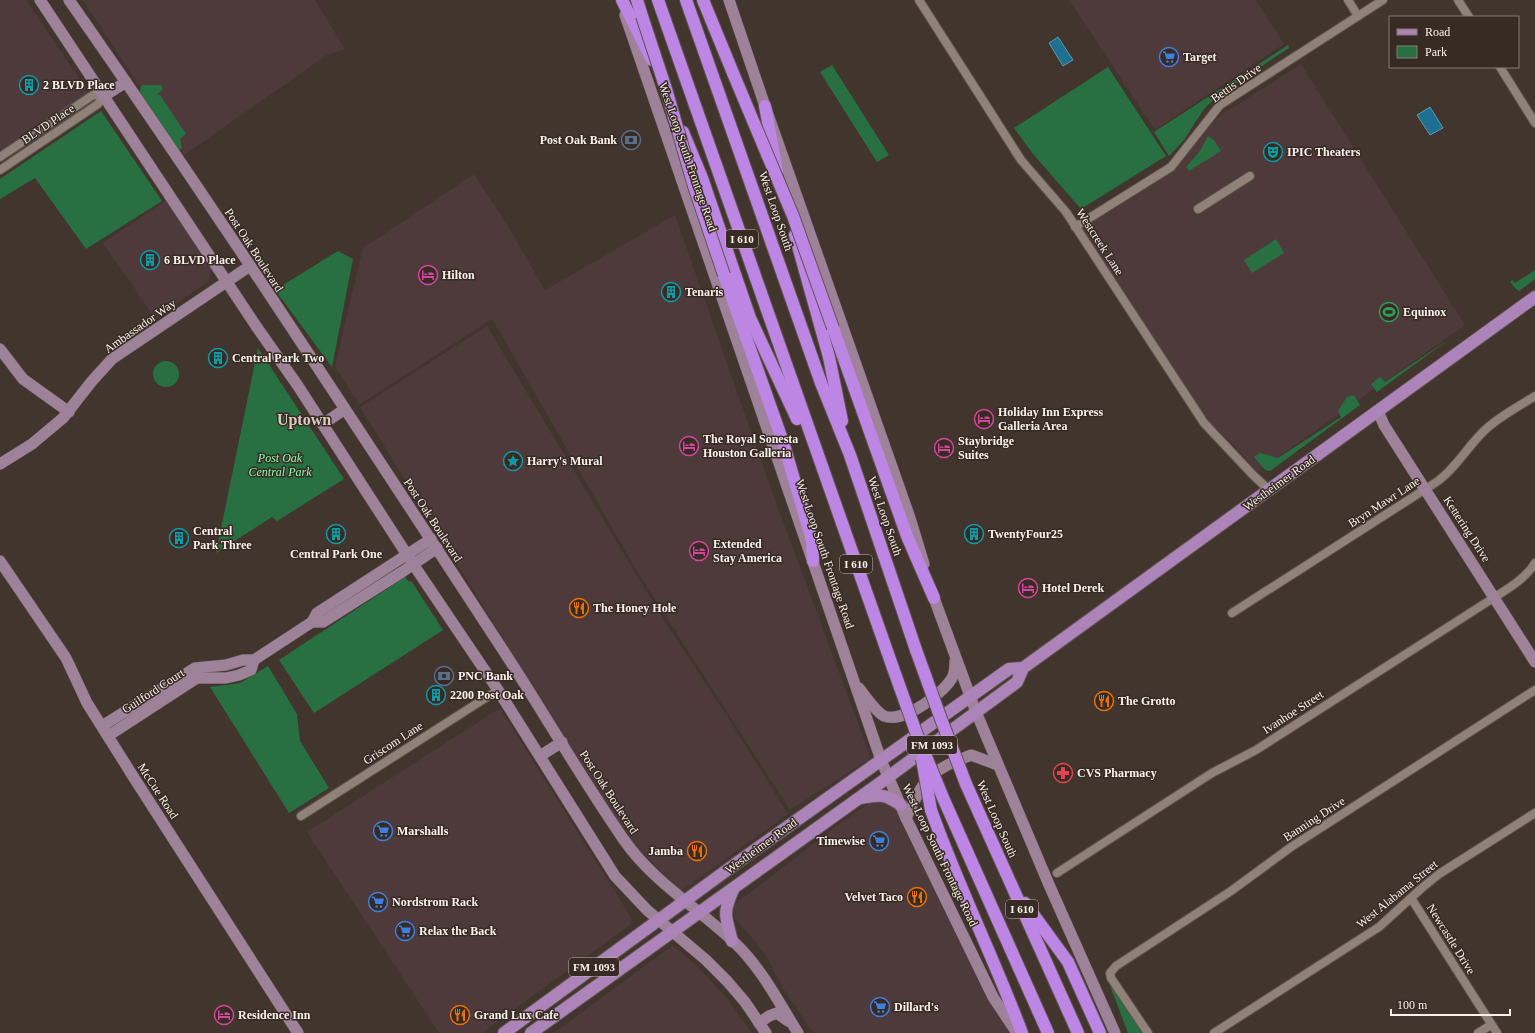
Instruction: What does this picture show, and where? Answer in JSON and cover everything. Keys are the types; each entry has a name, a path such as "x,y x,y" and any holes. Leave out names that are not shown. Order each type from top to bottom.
{"highway":[{"path":"621,0 648,51 702,178 750,318 825,479"},
{"path":"637,0 666,89 694,186 783,442 812,540 812,561"},
{"name":"I 610","path":"658,0 825,479 917,735 944,800 1048,1033"},
{"name":"West Loop South","path":"686,0 819,376 850,455 941,719 966,784 1078,1033"},
{"path":"703,0 793,216 907,536 934,598"},
{"path":"765,106 779,179 829,357 850,455"},
{"path":"917,735 931,810 955,874 1008,996 1022,1033"},
{"path":"1010,881 1068,962 1100,1033"}],"main road":[{"path":"40,0 323,424 407,554 498,690 615,876 624,887 659,920 727,980 745,1002 766,1033"},
{"name":"Post Oak Boulevard","path":"69,0 126,82 345,409 562,742 626,844 652,872 732,941 753,964 795,1028"},
{"name":"West Loop South Frontage Road","path":"621,0 881,760 900,806 994,997 1017,1033"},
{"path":"729,0 910,518 934,598 970,696 998,765 1115,1033"},
{"path":"104,96 126,82"},
{"name":"Ambassador Way","path":"0,464 32,444 63,418 92,380 112,359 250,266"},
{"name":"Westheimer Road","path":"531,1033 858,799 1017,682 1023,668 1535,297"},
{"path":"0,349 23,380 69,412"},
{"path":"323,424 345,409"},
{"name":"Kettering Drive","path":"1378,411 1384,425 1535,662"},
{"name":"Guilford Court","path":"102,726 195,668 226,665 243,660 254,660 312,622 317,613 407,554 434,544"},
{"name":"Guilford Court","path":"312,622 323,622 414,564 434,544"},
{"name":"McCue Road","path":"0,561 66,658 87,703 298,1033"},
{"path":"855,683 884,716 899,717 927,702 948,683 954,675 955,655"},
{"name":"Guilford Court","path":"108,736 197,678 226,678 239,675 251,670 254,660"},
{"name":"Westheimer Road","path":"504,1033 970,696 1009,669 1023,668"},
{"path":"131,707 138,717"},
{"path":"540,756 562,742"},
{"path":"906,818 918,793 930,777 948,764 971,755 998,765"},
{"path":"858,799 882,795 887,796 900,806"},
{"path":"732,941 725,913 727,903 734,888"},
{"path":"542,1025 573,994 569,986"},
{"path":"759,1023 769,1016 777,1014 795,1028"}],"street":[{"name":"Westcreek Lane","path":"920,0 1021,160 1055,199 1075,227 1204,423 1253,475 1270,490"},
{"path":"1348,0 1358,16"},
{"name":"Bettis Drive","path":"1075,227 1171,167 1220,105 1303,53 1383,0"},
{"path":"1458,0 1468,16"},
{"path":"1501,68 1535,123"},
{"name":"BLVD Place","path":"0,157 93,95 104,96"},
{"name":"BLVD Place","path":"0,170 98,104 104,96"},
{"path":"1198,209 1250,176"},
{"name":"Bryn Mawr Lane","path":"1232,613 1445,476 1491,424 1535,396"},
{"name":"Ivanhoe Street","path":"1057,873 1212,773 1256,750 1495,597 1514,584 1532,567 1535,562"},
{"name":"Griscom Lane","path":"301,816 498,690"},
{"name":"Banning Drive","path":"1148,1033 1111,978 1110,973 1116,966 1231,891 1291,847 1535,690"},
{"name":"West Alabama Street","path":"1214,1033 1379,927 1439,874 1535,813"},
{"name":"Newcastle Drive","path":"1411,898 1497,1033"},
{"path":"1478,1033 1492,1025"}],"shaded area":[{"path":"0,0 26,0 89,93 2,152 0,149"},
{"path":"83,0 315,0 345,49 327,55 184,155"},
{"name":"Target","path":"1069,0 1256,0 1284,44 1155,130"},
{"path":"1301,64 1465,325 1257,472 1235,446 1203,417 1080,226 1178,164 1204,129 1224,113"},
{"path":"474,174 509,228 545,290 675,215 775,500 871,758 790,810 638,573 492,319 359,405 335,366 363,248"},
{"path":"167,200 211,268 209,281 155,318 103,243"},
{"path":"487,326 665,622 729,719 788,814 681,891 630,840 606,805 360,407"},
{"path":"500,708 632,919 630,925 482,1033 439,1033 307,832"},
{"path":"888,790 986,995 1010,1033 813,1033 784,990 765,954 735,919 734,905 835,827"},
{"path":"673,945 696,965 726,997 752,1033 554,1033"}],"green space":[{"path":"1288,45 1289,48 1218,95 1204,109 1184,140 1169,156 1154,132"},
{"path":"832,65 889,155 877,162 820,72"},
{"path":"1108,67 1166,156 1081,209 1033,154 1014,128"},
{"path":"142,85 161,85 163,89 157,94 160,95 186,134 180,139 182,148 178,151 139,93"},
{"path":"101,111 162,201 86,249 35,178 0,199 0,179"},
{"path":"1208,136 1214,140 1221,151 1189,171 1186,167 1200,151"},
{"path":"1276,239 1284,253 1252,273 1244,260"},
{"path":"338,251 353,259 332,367 275,290"},
{"path":"1535,270 1535,279 1519,291 1510,282 1512,280 1515,283"},
{"path":"1448,340 1377,392 1371,384 1380,377 1385,382"},
{"name":"Post Oak Central Park","path":"258,348 344,479 277,521 272,517 216,553"},
{"path":"166,361 175,365 179,374 175,383 166,387 157,383 153,374 157,365"},
{"path":"1354,395 1360,405 1270,471 1265,470 1254,457 1260,453 1278,458 1341,417 1338,411 1347,397"},
{"path":"405,577 408,581 412,582 443,630 314,713 279,660"},
{"path":"268,666 297,714 300,741 329,788 289,813 210,687 240,683"},
{"path":"1106,975 1142,1033 1128,1033"}],"water":[{"path":"1058,37 1073,60 1063,66 1049,43"},
{"path":"1430,107 1443,128 1430,135 1417,115"}],"place":[{"name":"Target","path":"1169,57"},
{"name":"2 BLVD Place","path":"29,85"},
{"name":"Post Oak Bank","path":"631,140"},
{"name":"IPIC Theaters","path":"1273,152"},
{"name":"6 BLVD Place","path":"150,260"},
{"name":"Hilton","path":"428,275"},
{"name":"Tenaris","path":"671,292"},
{"name":"Equinox","path":"1389,312"},
{"name":"Central Park Two","path":"218,358"},
{"name":"Holiday Inn Express Galleria Area","path":"984,419"},
{"name":"The Royal Sonesta Houston Galleria","path":"689,446"},
{"name":"Staybridge Suites","path":"944,448"},
{"name":"Harry's Mural","path":"513,461"},
{"name":"Central Park One","path":"336,534"},
{"name":"TwentyFour25","path":"974,534"},
{"name":"Central Park Three","path":"179,538"},
{"name":"Extended Stay America","path":"699,551"},
{"name":"Hotel Derek","path":"1028,588"},
{"name":"The Honey Hole","path":"579,608"},
{"name":"PNC Bank","path":"444,676"},
{"name":"2200 Post Oak","path":"436,695"},
{"name":"The Grotto","path":"1104,701"},
{"name":"CVS Pharmacy","path":"1063,773"},
{"name":"Marshalls","path":"383,831"},
{"name":"Timewise","path":"879,841"},
{"name":"Jamba","path":"697,851"},
{"name":"Velvet Taco","path":"917,897"},
{"name":"Nordstrom Rack","path":"378,902"},
{"name":"Relax the Back","path":"405,931"},
{"name":"Dillard's","path":"880,1007"},
{"name":"Residence Inn","path":"224,1015"},
{"name":"Grand Lux Cafe","path":"460,1015"}],"district":[{"name":"Uptown","path":"304,419"}]}
